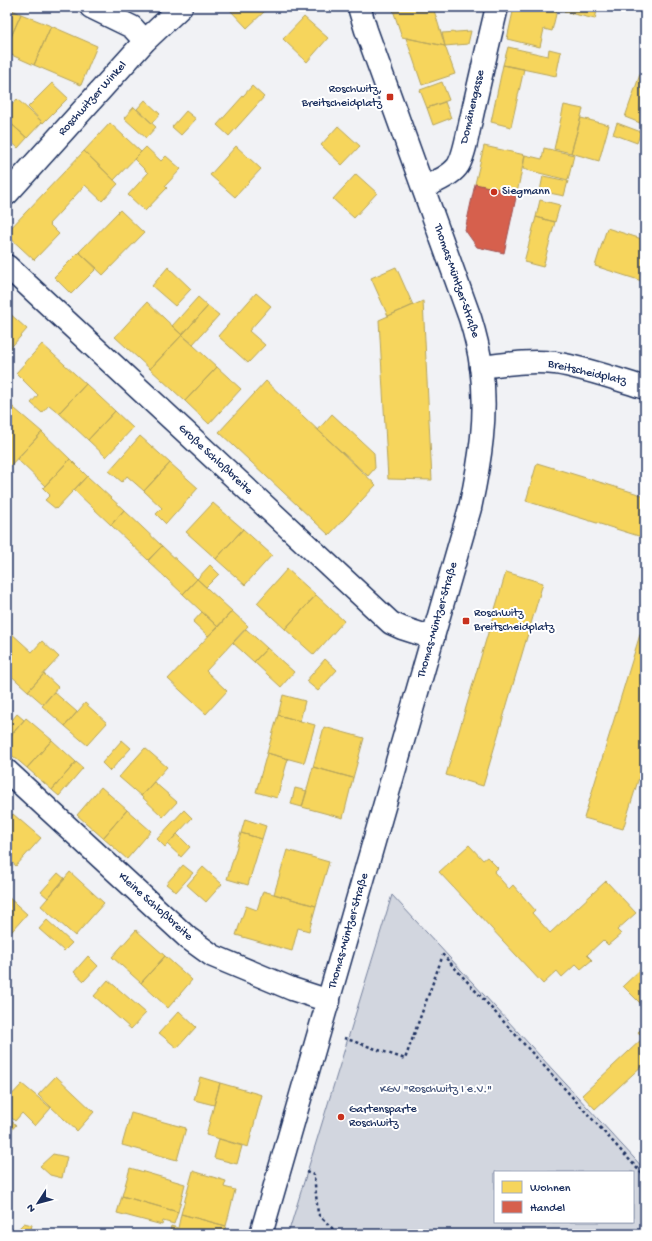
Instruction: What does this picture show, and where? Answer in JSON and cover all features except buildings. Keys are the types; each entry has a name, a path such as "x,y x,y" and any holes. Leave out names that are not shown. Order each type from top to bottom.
{"street":[{"path":"91,7 132,27 145,41"},
{"name":"Roschwitzer Winkel","path":"7,194 145,41 181,7"},
{"name":"Thomas-Müntzer-Straße","path":"261,1234 470,508 478,470 483,433 484,395 477,342 470,318 359,7"},
{"name":"Domänengasse","path":"423,187 437,182 448,175 460,162 497,7"},
{"name":"Große Schloßbreite","path":"7,266 391,623 433,638"},
{"name":"Breitscheidplatz","path":"481,367 518,362 555,363 645,388"},
{"name":"Kleine Schloßbreite","path":"7,771 188,938 213,956 292,989 329,1001"}],"path":[{"path":"320,1029 405,1059 443,955 645,1177"},
{"path":"281,1165 314,1175 318,1214 338,1234"}],"green space":[{"name":"KGV \"Roschwitz I e.V.\"","path":"392,895 645,1170 645,1234 288,1234"}],"place":[{"name":"Roschwitz, Breitscheidplatz","path":"390,97"},
{"name":"Siegmann","path":"494,192"},
{"name":"Roschwitz Breitscheidplatz","path":"466,621"},
{"name":"Gartensparte Roschwitz","path":"341,1117"}]}
